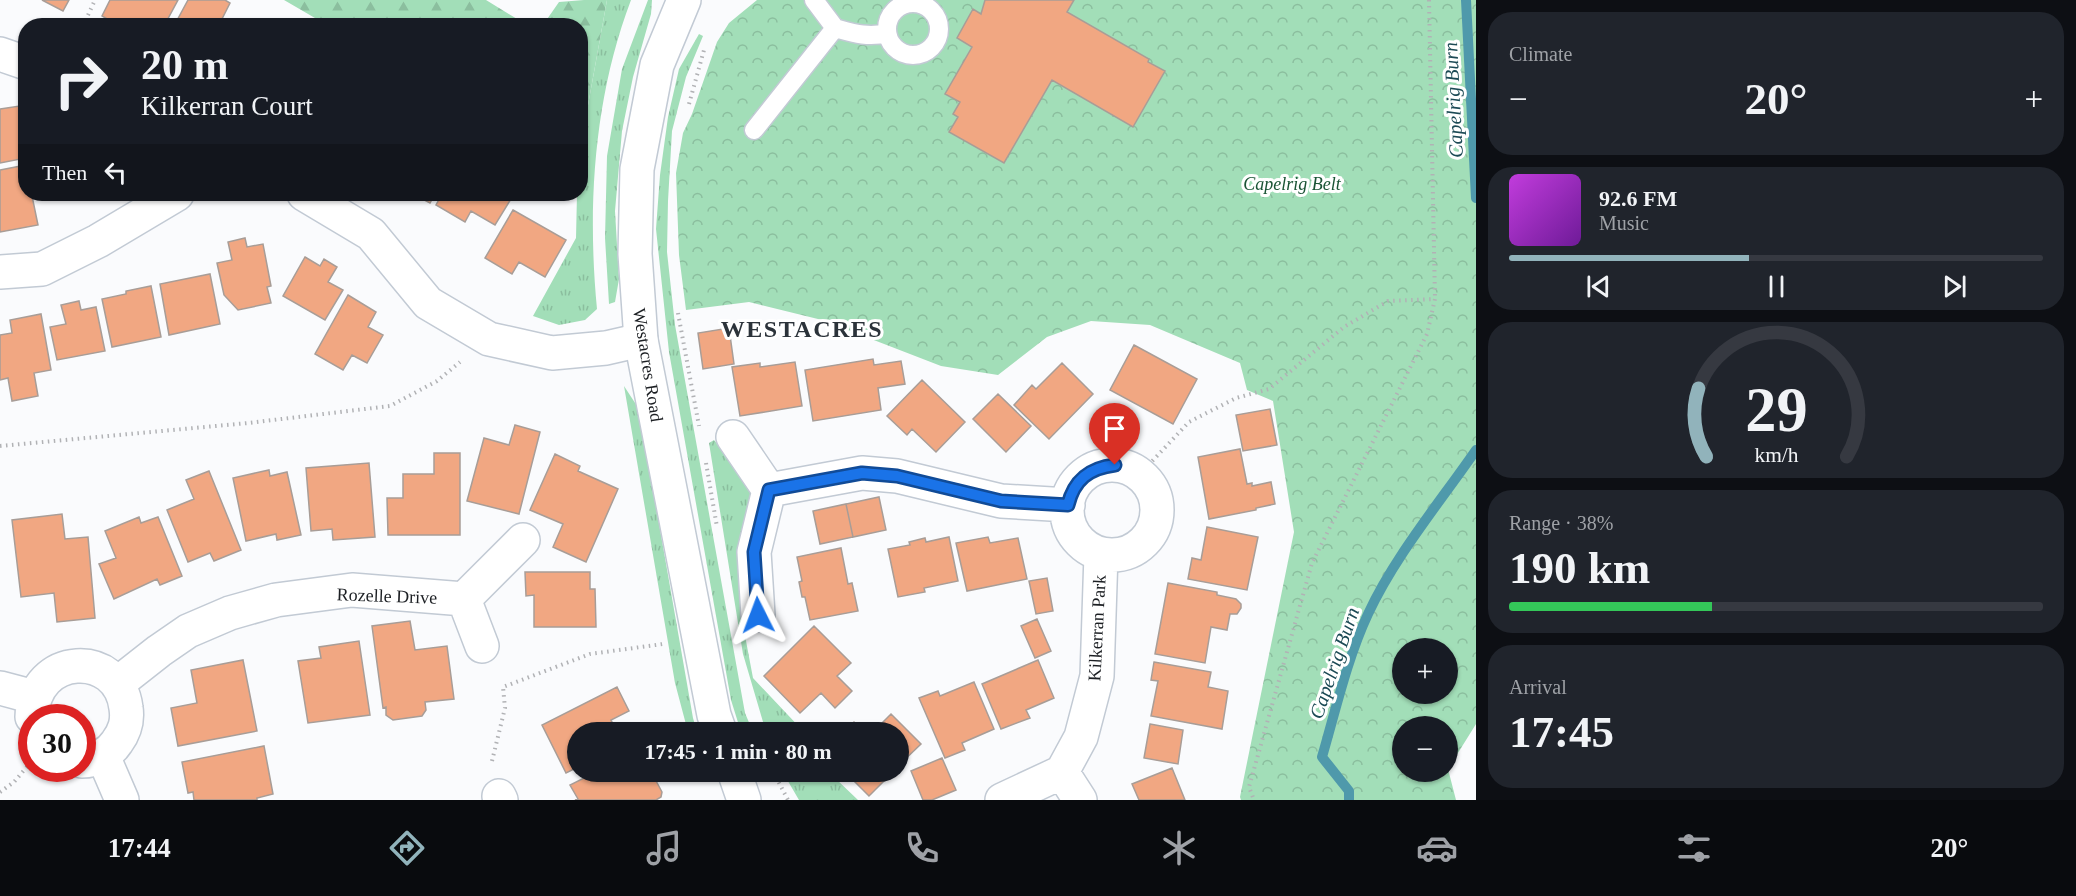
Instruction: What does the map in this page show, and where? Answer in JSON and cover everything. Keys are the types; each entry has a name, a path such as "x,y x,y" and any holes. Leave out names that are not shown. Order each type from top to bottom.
{"street":[{"name":"Westacres Road","path":"684,0 657,65 637,169 634,254 641,340 716,722"},
{"path":"0,54 18,60"},
{"path":"0,272 42,269 98,241 165,201"},
{"path":"316,201 371,234 428,303 489,339 552,353 606,348 641,340"},
{"path":"733,437 769,490 754,552 758,615"},
{"path":"1115,465 1140,474 1150,485 1156,499 1158,515 1153,530 1144,542 1131,551 1117,555 1101,554 1080,541 1072,531 1068,518 1068,505 1071,492 1078,481 1095,469 1115,465"},
{"path":"769,490 862,473 897,476 1001,501 1068,505"},
{"name":"Rozelle Drive","path":"117,684 188,631 230,613 276,600 352,590 464,599 524,540"},
{"name":"Kilkerran Park","path":"1062,772 1081,737 1097,676 1101,554"},
{"name":"Rozelle Drive","path":"464,599 482,646"},
{"path":"35,704 42,683 63,668 79,666 96,669 110,677 117,684 125,699 127,718 123,734 114,748 96,757"},
{"path":"0,688 20,704"},
{"path":"96,763 122,800"},
{"path":"1002,800 1062,772 1080,800"},
{"path":"738,782 744,800"}],"lane":[{"path":"814,0 835,28 874,36 887,33"},
{"path":"754,130 835,28"}],"path":[{"path":"86,18 95,0"},
{"path":"1254,800 1249,787 1311,563 1427,334 1435,299 1429,0"},
{"path":"686,112 705,49"},
{"path":"1140,474 1189,422 1236,398 1269,389 1344,327 1388,301 1435,299"},
{"path":"676,306 700,432"},
{"path":"0,446 248,423 390,406 437,381 489,339"},
{"path":"704,456 718,537"},
{"path":"500,798 486,786 505,708 503,687 590,654 663,645"},
{"path":"0,792 18,777"},
{"path":"779,782 788,800"}],"green space":[{"path":"284,0 486,0 516,18 315,18"},
{"path":"607,0 631,0 609,75 596,152 593,231 597,309 585,320 559,325 533,316 576,238 577,201 588,201 588,105"},
{"path":"607,0 588,105 588,18 548,18 559,2"},
{"path":"648,0 652,0 651,14 633,77 622,131 615,211 619,279 615,302 609,304 605,238 607,156 622,69"},
{"name":"Capelrig Belt","path":"757,0 1476,0 1476,724 1458,753 1458,716 1392,716 1392,782 1451,782 1456,800 1241,800 1294,532 1273,401 1247,390 1240,363 1150,325 1091,321 1047,337 998,375 941,366 822,320 749,302 686,310 679,255 676,173 683,133 717,42 729,23"},
{"path":"699,34 703,36 686,77 672,131 667,252 675,325 745,713 749,722 738,722 731,700 669,352 656,229 668,117 679,69"},
{"path":"624,386 639,409 694,722 685,722 675,683"},
{"path":"714,440 755,488 751,600 743,625 753,678 795,722 763,722 743,654 709,443"},
{"path":"788,782 839,782 858,800 799,800"}],"building":[{"path":"42,0 69,0 63,11"},
{"path":"110,0 178,0 168,18 105,18 102,16"},
{"path":"188,0 225,0 230,3 222,18 178,18"},
{"path":"985,0 1074,0 1067,12 1149,59 1148,62 1165,71 1133,127 1052,80 1004,163 949,132 958,117 953,114 960,102 945,94 972,47 957,38 973,9 981,14"},
{"path":"18,106 18,160 0,163 0,109"},
{"path":"18,167 18,201 33,201 38,225 0,232 0,170"},
{"path":"438,201 510,201 495,225 471,211 465,222 436,205"},
{"path":"513,210 566,240 545,277 519,262 512,274 485,258"},
{"path":"245,238 247,247 263,244 271,286 267,287 271,303 238,310 224,295 217,263 232,260 228,242"},
{"path":"305,257 320,266 324,259 337,267 328,282 343,290 325,320 283,296"},
{"path":"210,274 220,324 169,335 160,284"},
{"path":"151,286 161,337 112,347 102,299"},
{"path":"348,295 376,312 368,327 383,335 367,363 352,355 343,370 315,354"},
{"path":"79,301 81,310 96,307 105,351 57,360 50,327 66,324 61,305"},
{"path":"41,314 51,370 34,373 38,396 12,401 8,378 0,380 0,335 12,333 10,320"},
{"path":"729,328 734,364 703,369 698,333"},
{"path":"1134,345 1197,379 1173,424 1110,390"},
{"path":"873,359 874,365 901,361 905,384 878,388 881,410 813,421 805,370"},
{"path":"795,362 802,406 740,416 732,367 760,363 760,367"},
{"path":"1062,363 1093,394 1049,439 1014,405 1032,385 1036,389"},
{"path":"922,380 965,422 936,452 912,429 907,435 887,416"},
{"path":"998,394 1031,426 1006,452 973,419"},
{"path":"1270,409 1277,445 1243,451 1236,415"},
{"path":"515,425 540,432 519,514 467,501 484,438 509,445"},
{"path":"1240,449 1247,484 1252,483 1252,486 1271,482 1275,504 1209,519 1198,457"},
{"path":"434,453 460,453 460,535 388,535 387,498 403,498 403,474 434,474"},
{"path":"555,454 580,466 578,471 618,489 586,562 553,547 563,524 530,510"},
{"path":"369,463 375,537 333,540 332,529 311,531 306,468"},
{"path":"269,470 270,476 287,472 301,535 277,540 276,534 246,541 233,478"},
{"path":"209,471 241,550 214,561 210,553 188,562 167,510 194,499 186,480"},
{"path":"879,497 886,530 853,537 846,504"},
{"path":"846,504 853,537 820,544 813,511"},
{"path":"62,514 65,539 88,537 95,618 57,622 54,593 21,597 12,520"},
{"path":"139,517 141,523 158,517 182,576 160,585 157,579 114,599 99,564 116,558 105,531"},
{"path":"1207,527 1258,537 1247,590 1188,579 1192,558 1201,560"},
{"path":"949,537 958,581 924,588 925,592 898,597 888,549 910,545 909,542 925,538 926,542"},
{"path":"988,537 990,543 1018,538 1027,579 967,591 956,543"},
{"path":"841,548 848,584 852,583 858,611 810,620 805,597 802,597 799,582 802,581 797,557"},
{"path":"525,572 590,572 590,589 595,589 596,627 534,627 534,595 526,596"},
{"path":"1047,578 1053,611 1036,614 1029,581"},
{"path":"1168,583 1217,592 1217,595 1236,599 1241,604 1237,614 1230,614 1227,630 1211,627 1205,663 1155,654"},
{"path":"1037,619 1051,651 1035,658 1021,626"},
{"path":"410,621 415,650 447,646 454,699 425,702 426,710 422,716 393,720 386,715 386,707 383,708 372,626"},
{"path":"814,626 851,663 837,676 852,691 835,708 821,693 800,713 764,676"},
{"path":"359,641 370,715 308,723 298,661 321,658 319,647"},
{"path":"243,660 257,731 178,746 171,708 197,703 191,670"},
{"path":"1038,660 1054,698 1026,710 1030,718 1001,729 982,684"},
{"path":"1154,662 1211,672 1208,687 1228,691 1222,729 1151,716 1158,681 1151,680"},
{"path":"974,682 994,729 962,743 965,750 945,758 919,698 938,691 940,696"},
{"path":"617,687 629,711 611,720 612,722 567,722 566,773 542,725"},
{"path":"891,714 899,722 883,722"},
{"path":"1150,724 1183,730 1178,764 1144,758"},
{"path":"909,732 921,744 909,755"},
{"path":"264,746 273,794 257,798 257,800 194,800 193,792 188,793 182,762"},
{"path":"942,758 956,790 932,800 923,800 911,771"},
{"path":"1172,768 1185,800 1139,800 1132,784"},
{"path":"576,782 657,782 662,792 661,797 656,800 575,800 578,799 570,785"},
{"path":"855,782 883,782 869,796"}],"waterway":[{"name":"Capelrig Burn","path":"1466,0 1476,198"},
{"name":"Capelrig Burn","path":"1349,800 1349,791 1322,757 1354,649 1368,614 1391,571 1476,450"}],"district":[{"name":"WESTACRES","path":"802,329"}],"route":[{"path":"758,615 754,552 769,490 862,473 897,476 1001,501 1068,505 1071,492 1088,472 1101,466 1115,465"}]}
